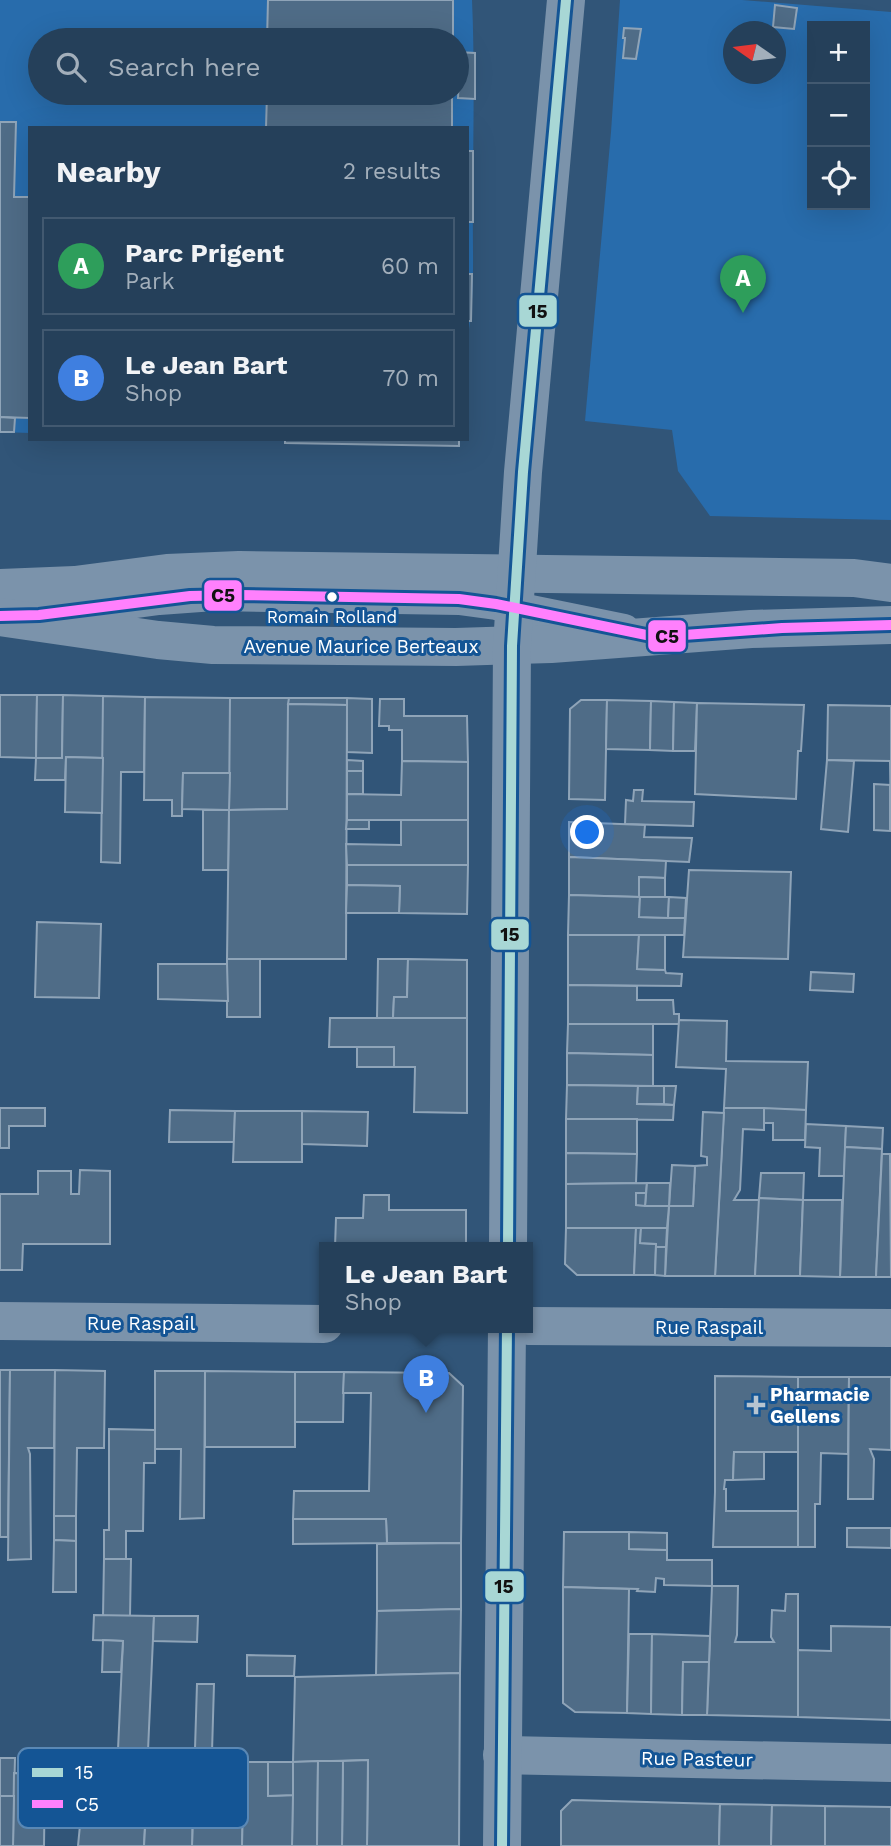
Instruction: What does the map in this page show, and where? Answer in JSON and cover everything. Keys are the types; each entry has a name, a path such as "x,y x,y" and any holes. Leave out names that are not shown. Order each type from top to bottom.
{"street":[{"path":"508,1242 512,646 523,472 566,0"},
{"path":"0,588 64,586 167,573 216,571 515,591 854,579 891,583"},
{"name":"Avenue Maurice Berteaux","path":"0,616 145,638 214,645 456,648 782,628 891,625"},
{"name":"Rue Raspail","path":"0,1321 319,1324"},
{"name":"Rue Raspail","path":"533,1326 891,1328"},
{"path":"502,1846 507,1333"},
{"name":"Rue Pasteur","path":"502,1755 891,1763"}],"lane":[{"path":"0,616 38,615 159,599 214,595 480,601 515,591 656,637"}],"shaded area":[{"path":"0,0 472,0 473,272 469,327 469,126 28,126 28,433 0,432"},
{"path":"620,0 742,0 891,12 891,520 710,516 678,471 672,430 585,421"}],"building":[{"path":"268,0 453,0 453,28 267,28"},
{"path":"775,5 797,8 794,29 786,28 786,21 774,21"},
{"path":"624,28 641,29 636,59 623,58"},
{"path":"469,53 475,53 475,99 469,99"},
{"path":"267,105 452,105 452,126 266,126"},
{"path":"0,122 16,122 14,197 28,197 28,418 0,417"},
{"path":"469,151 473,151 473,222 469,222"},
{"path":"469,274 472,274 469,321"},
{"path":"0,417 15,418 14,432 0,432"},
{"path":"459,441 459,446 285,443"},
{"path":"0,695 37,695 36,758 0,757"},
{"path":"37,695 63,695 62,758 36,758"},
{"path":"63,695 103,696 103,758 66,757 65,780 35,780 36,758 62,758"},
{"path":"103,696 145,697 144,772 121,772 120,863 101,862"},
{"path":"145,697 230,698 230,773 183,773 182,816 172,816 172,800 144,800"},
{"path":"230,698 289,698 287,809 229,810"},
{"path":"289,698 347,698 347,705 288,704"},
{"path":"347,698 372,699 372,753 347,752"},
{"path":"380,699 404,699 404,716 467,716 468,762 402,761 402,730 389,730 389,726 379,726"},
{"path":"581,700 607,700 605,800 569,799 570,709"},
{"path":"607,700 651,701 650,750 606,749"},
{"path":"651,701 674,702 673,751 650,750"},
{"path":"674,702 697,703 695,751 673,751"},
{"path":"697,703 804,705 796,799 695,794"},
{"path":"288,704 347,705 346,959 227,959 229,810 287,809"},
{"path":"828,705 891,706 891,831 890,761 827,760"},
{"path":"66,757 103,758 102,813 65,812"},
{"path":"347,760 363,761 363,771 347,771"},
{"path":"827,760 854,761 848,832 821,829"},
{"path":"402,761 468,762 468,820 347,820 347,794 401,795"},
{"path":"347,771 363,771 363,794 347,794"},
{"path":"183,773 230,773 229,810 182,809"},
{"path":"874,784 890,785 890,831 874,830"},
{"path":"634,790 643,790 642,801 694,802 693,826 625,824 626,800 633,801"},
{"path":"203,810 229,810 228,870 203,870"},
{"path":"347,820 369,820 369,829 346,829"},
{"path":"401,820 468,820 468,865 347,865 346,844 401,845"},
{"path":"569,822 645,825 644,837 692,838 689,862 569,857"},
{"path":"569,857 666,861 665,878 639,877 639,897 569,895"},
{"path":"347,865 468,865 467,914 399,913 400,886 347,885"},
{"path":"689,870 791,872 788,959 683,957"},
{"path":"639,877 665,878 665,898 639,897"},
{"path":"347,885 400,886 399,913 346,913"},
{"path":"569,895 640,897 639,917 685,918 684,935 568,935"},
{"path":"640,897 669,897 668,918 639,917"},
{"path":"669,897 686,898 685,918 668,918"},
{"path":"37,922 101,924 99,998 35,997"},
{"path":"568,935 639,935 637,969 682,974 681,986 568,985"},
{"path":"639,935 665,935 665,970 637,969"},
{"path":"227,959 260,959 260,1017 227,1017"},
{"path":"378,959 408,959 407,997 394,997 393,1018 377,1018"},
{"path":"408,959 467,960 467,1018 393,1018 394,997 407,997"},
{"path":"158,964 227,964 228,1001 158,999"},
{"path":"811,972 854,974 853,992 810,990"},
{"path":"568,985 637,986 637,1000 673,1000 674,1014 679,1014 679,1024 568,1024"},
{"path":"330,1018 467,1018 467,1113 414,1112 415,1067 394,1067 394,1047 329,1047"},
{"path":"679,1020 727,1021 726,1061 808,1062 806,1110 724,1108 726,1069 676,1067"},
{"path":"568,1024 653,1024 653,1055 567,1053"},
{"path":"357,1047 394,1047 394,1067 357,1067"},
{"path":"567,1053 653,1055 653,1086 567,1085"},
{"path":"567,1085 638,1086 637,1104 674,1105 673,1120 566,1119"},
{"path":"638,1086 664,1086 664,1104 637,1104"},
{"path":"664,1086 676,1086 674,1105 664,1104"},
{"path":"0,1108 45,1108 45,1126 9,1126 9,1148 0,1148"},
{"path":"724,1108 764,1108 764,1130 743,1129 740,1190 734,1200 760,1200 755,1276 715,1276"},
{"path":"764,1108 806,1110 805,1140 773,1140 773,1123 764,1123"},
{"path":"170,1110 235,1111 234,1142 169,1142"},
{"path":"235,1111 302,1111 302,1162 233,1162"},
{"path":"302,1111 368,1112 367,1146 302,1144"},
{"path":"703,1112 724,1113 715,1276 665,1276 669,1206 693,1206 695,1166 707,1165 707,1157 701,1156"},
{"path":"566,1119 637,1119 637,1154 566,1153"},
{"path":"806,1124 846,1126 844,1176 819,1176 820,1148 805,1147"},
{"path":"846,1126 883,1128 882,1149 845,1147"},
{"path":"845,1147 882,1149 876,1277 840,1277"},
{"path":"566,1153 637,1154 636,1183 566,1184"},
{"path":"882,1154 890,1154 891,1277 876,1277"},
{"path":"672,1165 695,1166 693,1206 669,1206"},
{"path":"80,1170 110,1171 110,1244 23,1244 22,1270 0,1270 0,1194 38,1194 38,1171 71,1171 71,1194 79,1194"},
{"path":"761,1173 804,1173 803,1200 759,1198"},
{"path":"647,1183 646,1193 636,1193 636,1205 669,1206 667,1228 566,1228 566,1184"},
{"path":"647,1183 670,1183 669,1206 645,1206"},
{"path":"636,1193 646,1193 645,1206 636,1205"},
{"path":"364,1195 389,1195 389,1210 466,1210 466,1242 335,1242 336,1218 363,1218"},
{"path":"759,1198 803,1200 800,1276 755,1276"},
{"path":"803,1200 842,1200 840,1277 800,1276"},
{"path":"566,1228 636,1228 634,1275 577,1275 565,1264"},
{"path":"636,1228 641,1228 640,1243 656,1244 655,1275 634,1275"},
{"path":"641,1228 667,1228 666,1247 640,1243"},
{"path":"656,1247 666,1247 665,1276 655,1275"},
{"path":"0,1370 10,1370 8,1537 0,1537"},
{"path":"10,1370 55,1370 54,1448 28,1448 31,1559 8,1560"},
{"path":"55,1370 105,1371 104,1448 77,1448 76,1516 54,1516"},
{"path":"155,1371 205,1371 204,1518 180,1519 181,1449 155,1449"},
{"path":"205,1371 295,1372 295,1447 205,1447"},
{"path":"295,1372 344,1372 343,1422 295,1422"},
{"path":"344,1372 449,1373 463,1386 461,1543 387,1543 386,1519 293,1519 294,1491 369,1491 371,1393 343,1393"},
{"path":"715,1376 798,1377 799,1452 734,1452 733,1480 725,1480 724,1489 726,1511 798,1511 798,1547 713,1547"},
{"path":"798,1377 849,1377 848,1454 821,1453 820,1504 815,1504 815,1547 798,1547"},
{"path":"849,1377 891,1377 891,1450 870,1449 874,1459 873,1499 848,1499"},
{"path":"109,1429 155,1430 155,1463 144,1463 143,1531 126,1531 126,1559 104,1559 104,1530 109,1530"},
{"path":"734,1452 764,1452 764,1479 733,1480"},
{"path":"54,1516 76,1516 76,1541 54,1540"},
{"path":"293,1519 386,1519 387,1543 293,1544"},
{"path":"847,1528 891,1528 891,1548 847,1547"},
{"path":"564,1532 629,1532 629,1549 667,1550 667,1560 712,1560 712,1586 664,1585 664,1579 656,1578 655,1592 563,1587"},
{"path":"629,1532 667,1533 667,1550 629,1549"},
{"path":"54,1540 76,1541 76,1592 53,1592"},
{"path":"461,1543 461,1609 377,1611 377,1544"},
{"path":"104,1559 131,1559 130,1616 103,1616"},
{"path":"712,1586 738,1586 735,1642 774,1642 771,1637 772,1610 785,1611 786,1594 798,1594 798,1717 707,1715"},
{"path":"563,1587 629,1589 627,1713 575,1712 563,1703"},
{"path":"461,1609 460,1673 376,1675 377,1611"},
{"path":"94,1615 154,1616 148,1748 118,1748 123,1641 93,1640"},
{"path":"154,1616 198,1616 197,1642 153,1641"},
{"path":"831,1626 891,1627 891,1720 798,1717 798,1650 831,1651"},
{"path":"629,1634 652,1634 651,1714 627,1713"},
{"path":"652,1634 710,1636 709,1662 683,1662 682,1715 651,1714"},
{"path":"103,1640 123,1641 121,1672 102,1672"},
{"path":"247,1655 295,1656 294,1676 247,1676"},
{"path":"683,1662 709,1662 707,1715 682,1715"},
{"path":"460,1673 459,1846 367,1846 368,1760 293,1762 295,1677"},
{"path":"197,1684 214,1684 212,1748 195,1748"},
{"path":"0,1758 15,1758 14,1796 0,1796"},
{"path":"368,1760 367,1846 342,1846 343,1761"},
{"path":"318,1761 317,1846 292,1846 293,1762"},
{"path":"318,1761 343,1761 342,1846 317,1846"},
{"path":"248,1762 268,1762 268,1796 293,1795 292,1846 242,1846 242,1828 248,1828"},
{"path":"268,1762 293,1762 293,1795 268,1796"},
{"path":"14,1773 18,1773 18,1828 44,1828 44,1846 13,1846"},
{"path":"0,1796 14,1796 13,1846 0,1846"},
{"path":"572,1800 720,1804 719,1846 561,1846 561,1811"},
{"path":"720,1804 772,1805 771,1846 719,1846"},
{"path":"772,1805 825,1806 825,1846 771,1846"},
{"path":"825,1806 891,1807 891,1846 825,1846"},
{"path":"80,1828 145,1828 144,1846 78,1846"},
{"path":"145,1828 192,1828 192,1846 144,1846"},
{"path":"193,1828 243,1828 242,1846 192,1846"}],"transit line":[{"name":"15","path":"508,1242 512,646 523,472 566,0"},
{"name":"C5","path":"0,616 39,615 190,596 240,595 459,599 656,637 782,628 891,625"},
{"name":"15","path":"502,1846 507,1333"}],"place":[{"name":"Parc Prigent","path":"743,313"},
{"name":"Romain Rolland","path":"332,597"},
{"name":"Pharmacie Gellens","path":"756,1405"},
{"name":"Le Jean Bart","path":"426,1413"}]}
